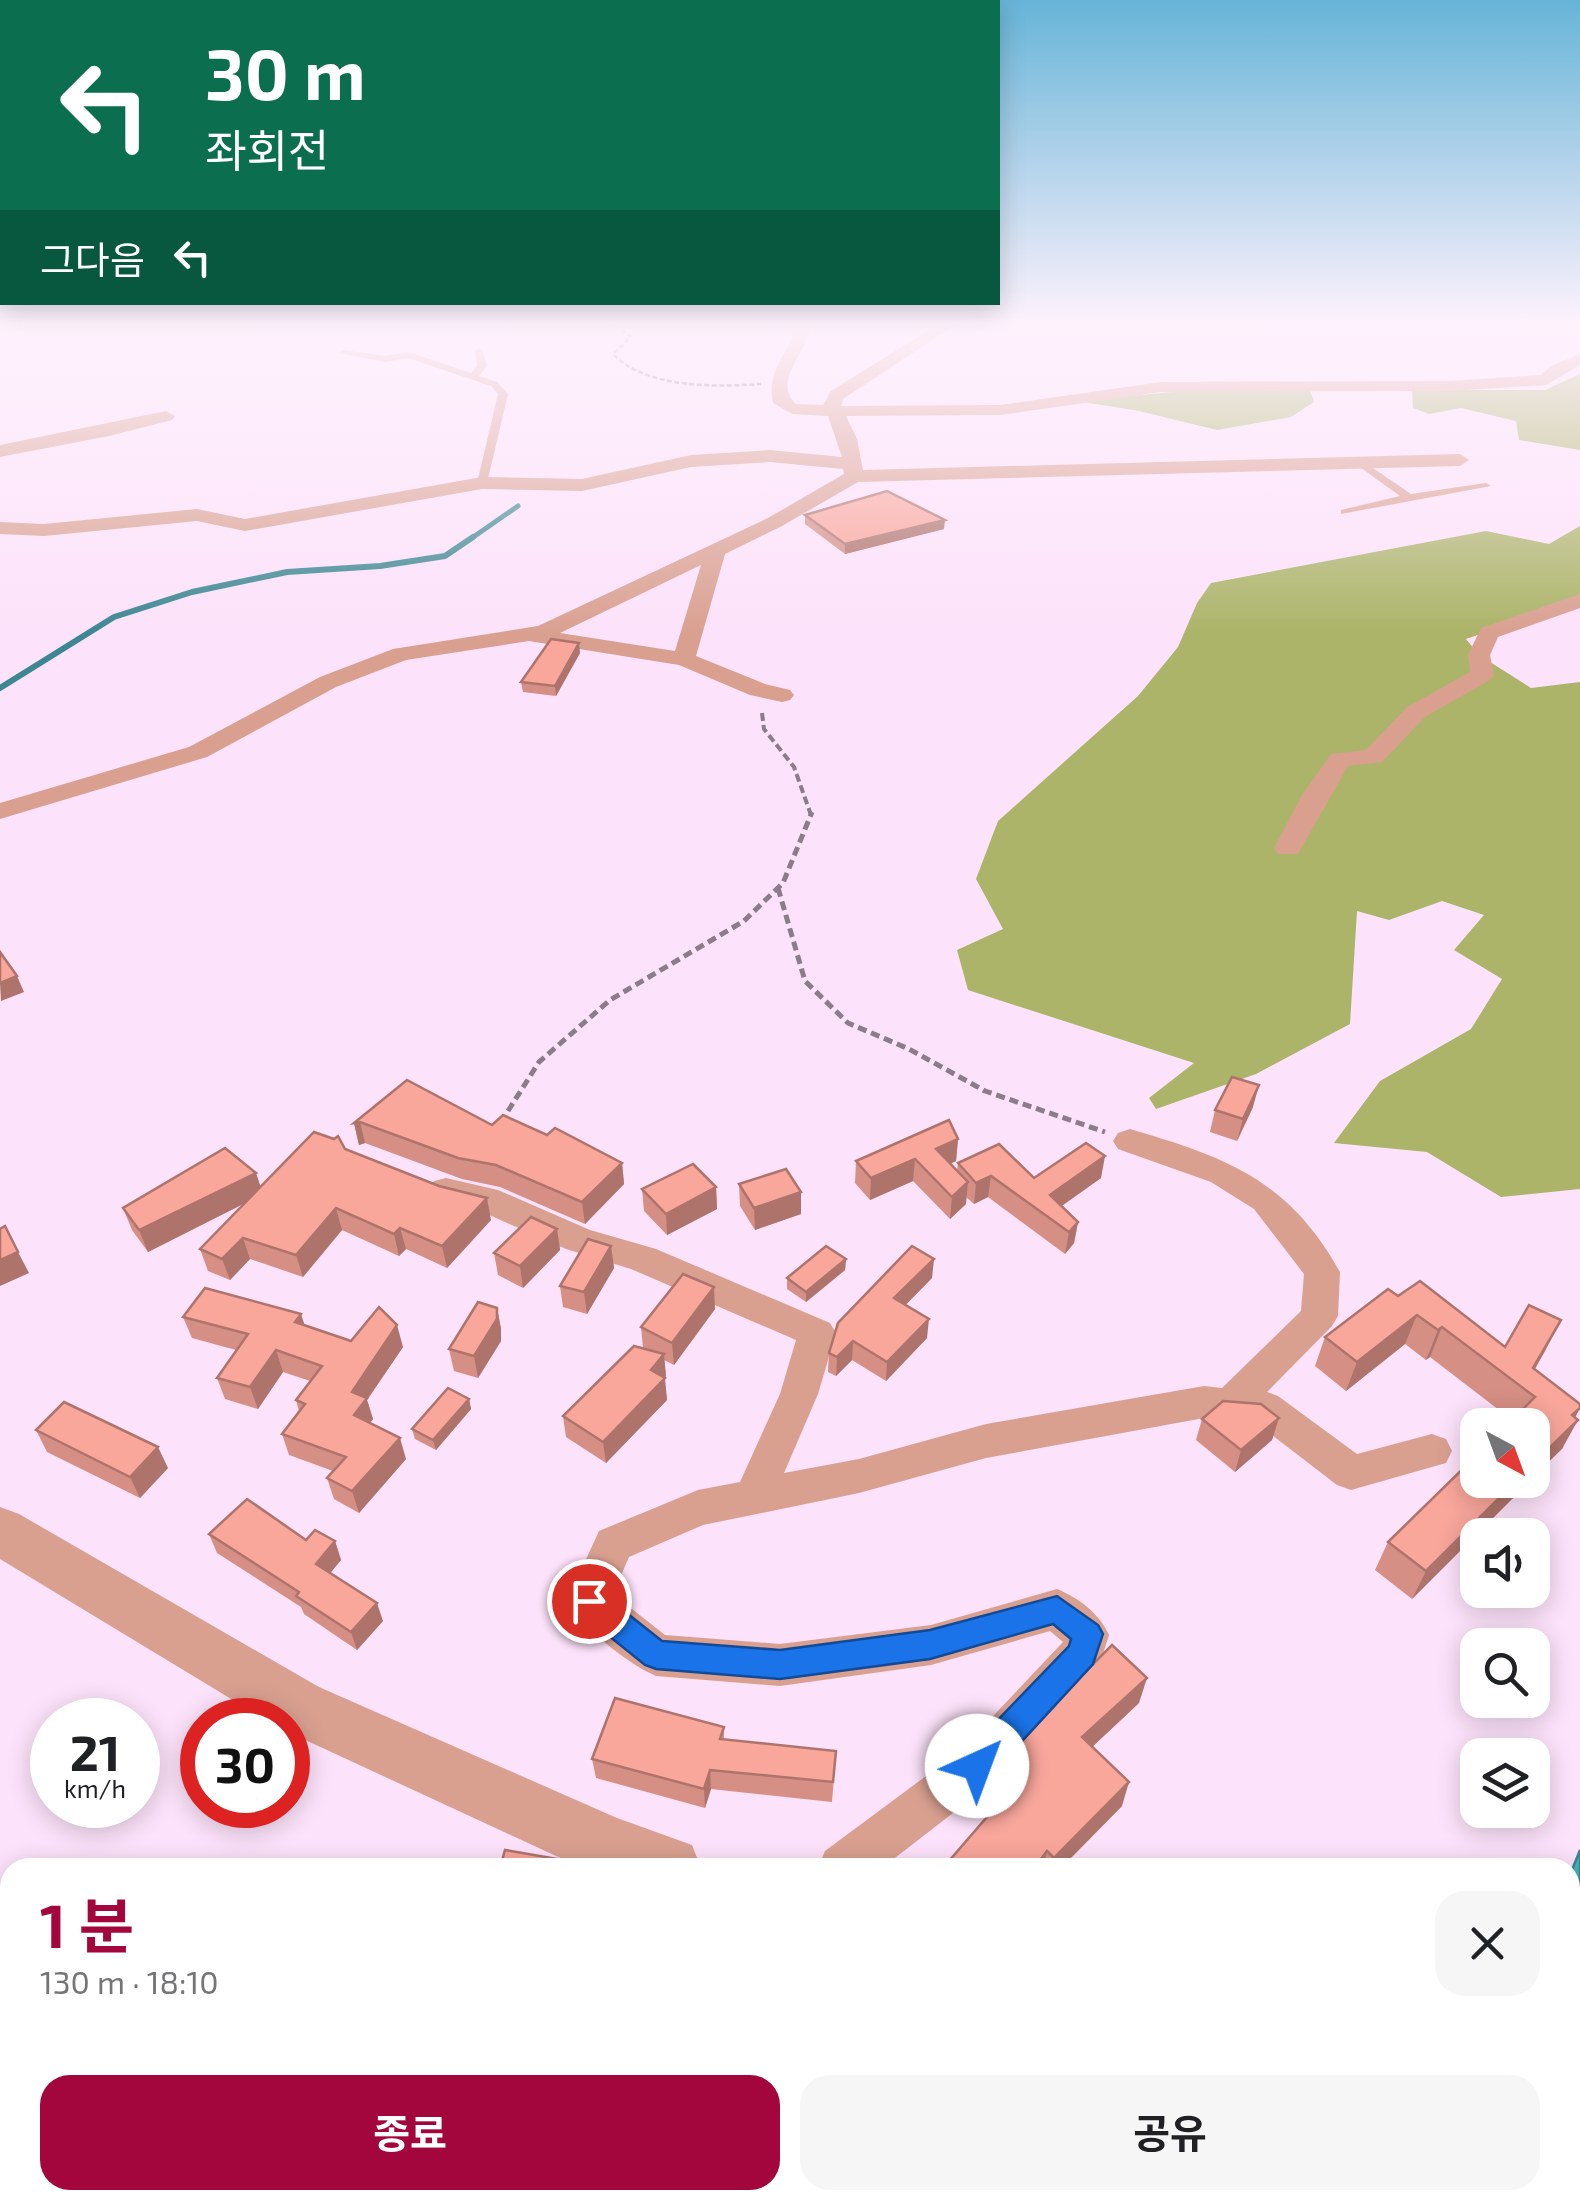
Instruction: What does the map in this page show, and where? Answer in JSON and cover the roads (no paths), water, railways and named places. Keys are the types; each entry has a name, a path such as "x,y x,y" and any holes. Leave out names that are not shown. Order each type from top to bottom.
{"street":[{"path":"0,451 121,428"},
{"path":"0,811 198,752 328,682 401,654 544,632 841,487 854,470 843,428"},
{"path":"0,528 44,530 197,514 245,525 482,483 582,485 691,461 770,456 854,470 1460,460"},
{"path":"684,658 716,550"},
{"path":"1288,848 1315,795 1340,759 1373,758 1416,712 1482,676 1479,654 1489,634 1580,601"},
{"path":"526,634 684,658 758,690 782,695"},
{"path":"1130,1141 1223,1173 1266,1200 1322,1272 1319,1316 1230,1405"},
{"path":"420,1180 458,1195 486,1199 579,1240 643,1260 817,1333 799,1394 754,1497"},
{"path":"855,1858 977,1766 1082,1654 1087,1634 1057,1609 930,1644 780,1665 656,1654 589,1601 614,1544 698,1508 859,1476 986,1441 1204,1402 1264,1407 1352,1473 1432,1451"},
{"path":"0,1531 298,1707 609,1858"}],"lane":[{"path":"482,483 496,428"},
{"path":"1361,463 1409,497"},
{"path":"1345,512 1409,497 1486,486"}],"waterway":[{"path":"469,540 518,506"},
{"path":"0,688 114,617 192,592 287,572 380,566 445,556 473,537"}]}
